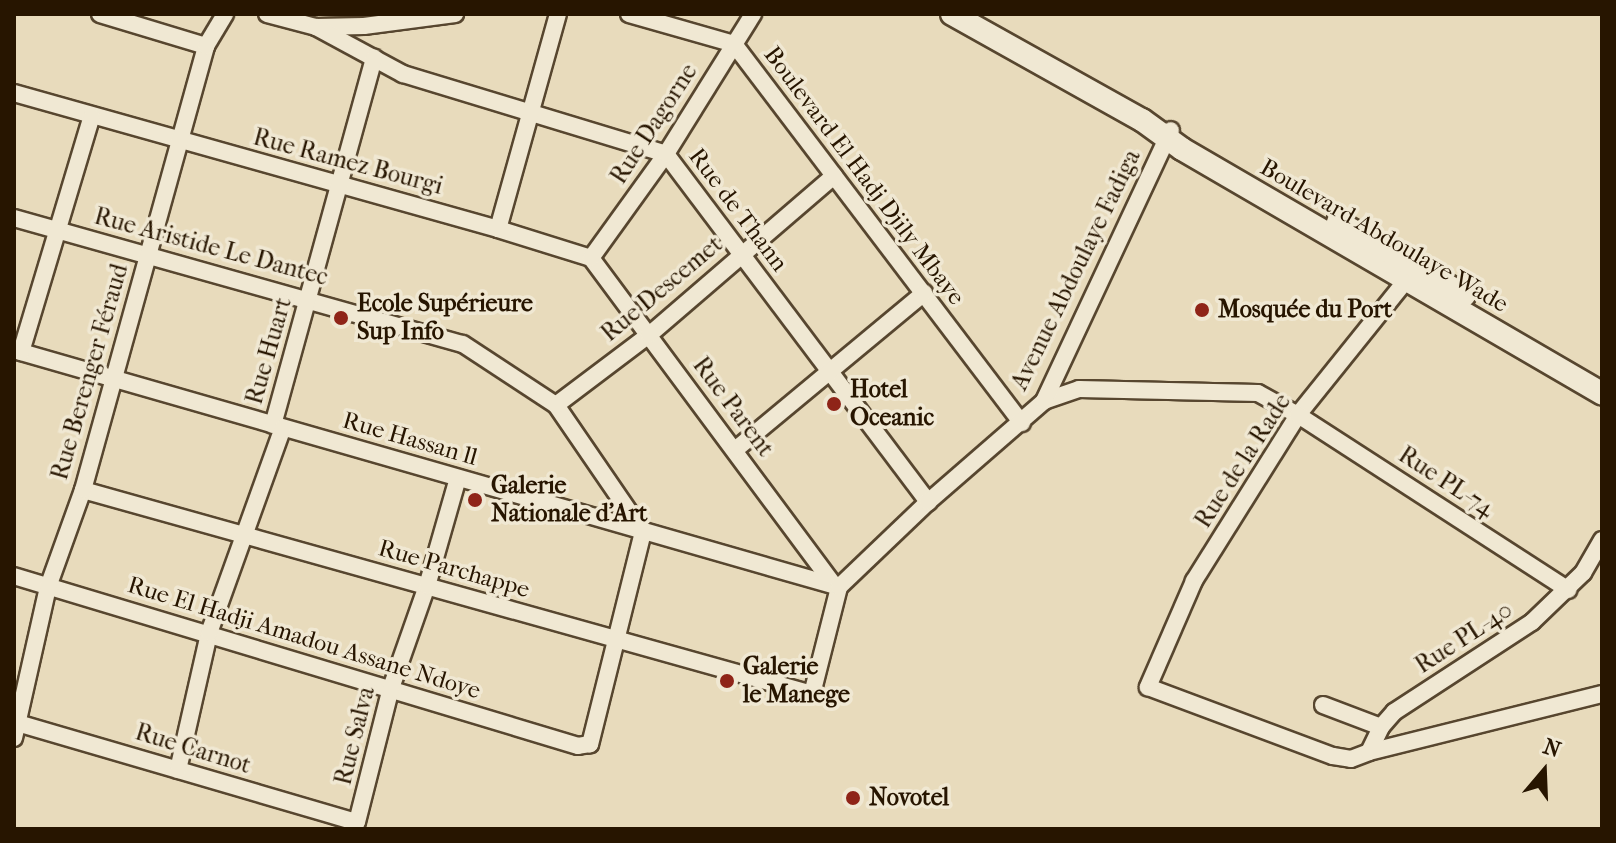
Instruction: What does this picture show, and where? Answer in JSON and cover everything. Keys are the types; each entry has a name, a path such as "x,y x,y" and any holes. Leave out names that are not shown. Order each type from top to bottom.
{"street":[{"path":"100,14 206,46"},
{"path":"267,14 316,27 364,26 455,14"},
{"path":"498,229 558,14"},
{"name":"Boulevard El Hadj Djily Mbaye","path":"629,14 734,44 1022,423"},
{"name":"Rue Dagorne","path":"591,258 666,154 753,14"},
{"name":"Boulevard Abdoulaye Wade","path":"952,14 1602,378"},
{"name":"Rue Berenger Féraud","path":"15,728 48,587 83,490 206,46 222,17"},
{"name":"Rue de Thann","path":"316,27 403,74 666,154 740,255 832,370 928,502"},
{"name":"Rue Huart","path":"178,770 209,633 246,535 278,426 308,299 374,58"},
{"name":"Rue Ramez Bourgi","path":"14,93 591,258"},
{"path":"17,351 92,116"},
{"name":"Avenue Abdoulaye Fadiga","path":"837,586 1044,401 1169,134"},
{"name":"Rue Descemet","path":"556,405 649,335 834,176"},
{"name":"Rue Aristide Le Dantec","path":"14,218 463,344 556,405 643,532"},
{"name":"Rue Parent","path":"591,258 837,586"},
{"name":"Boulevard Abdoulaye Wade","path":"1412,273 1602,393"},
{"name":"Rue de la Rade","path":"1369,752 1343,760 1148,687 1194,581 1298,415 1412,273"},
{"path":"735,450 924,293"},
{"name":"Rue Hassan ll","path":"17,351 837,586"},
{"name":"Rue PL-74","path":"1044,401 1079,389 1258,393 1298,415 1568,590"},
{"name":"Rue Salva","path":"357,822 391,688 427,586 458,478"},
{"name":"Rue Parchappe","path":"83,490 812,694 837,586"},
{"path":"615,640 643,532"},
{"name":"Rue PL-40","path":"1369,752 1381,727 1394,712 1532,622 1568,590 1583,573 1602,540"},
{"name":"Rue El Hadji Amadou Assane Ndoye","path":"14,576 580,746 590,744 615,640"},
{"path":"1369,752 1602,694"},
{"path":"1323,705 1381,727"},
{"name":"Rue Carnot","path":"15,728 178,770 357,822"}],"place":[{"name":"Mosquée du Port","path":"1202,310"},
{"name":"Ecole Supérieure Sup Info","path":"341,318"},
{"name":"Hotel Oceanic","path":"834,404"},
{"name":"Galerie Nationale d'Art","path":"475,500"},
{"name":"Galerie le Manege","path":"727,681"},
{"name":"Novotel","path":"853,798"}]}
